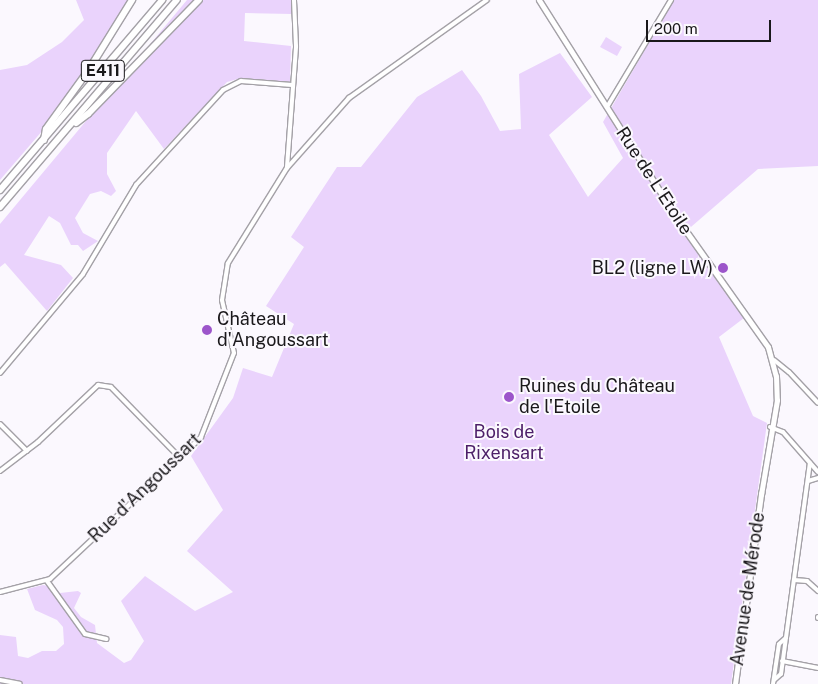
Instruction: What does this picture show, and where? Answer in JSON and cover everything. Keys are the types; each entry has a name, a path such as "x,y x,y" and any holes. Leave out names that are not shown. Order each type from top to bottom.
{"highway":[{"path":"44,142 46,129 88,71 132,0"},
{"name":"E411","path":"0,190 44,142 162,0"},
{"name":"E411","path":"0,207 177,0"},
{"path":"70,126 88,114 199,0"}],"street":[{"path":"287,168 296,46 294,0"},
{"name":"Rue d'Angoussart","path":"47,581 204,433 233,357 233,337 222,296 232,253 287,168 352,95 487,0"},
{"name":"Rue de L'Etoile","path":"539,0 676,217 762,337 774,360 777,388 772,427"},
{"path":"607,107 671,0"},
{"path":"0,373 83,274 136,185 223,90 241,81 292,85"},
{"path":"774,360 789,372 818,403"},
{"path":"0,471 27,451 91,389 104,385 111,388 179,457"},
{"path":"0,424 27,451"},
{"path":"772,427 784,432 818,472"},
{"name":"Avenue de Mérode","path":"735,684 772,427"},
{"path":"774,682 780,676 810,463"},
{"path":"808,481 818,478"},
{"path":"794,580 807,581 818,591"},
{"path":"0,592 47,581 86,634 106,638"},
{"path":"774,682 779,644 786,638"},
{"path":"782,661 818,668"},
{"path":"0,680 20,684"}],"green space":[{"path":"76,0 128,0 55,116 0,180 0,70 27,65 62,42 84,20"},
{"path":"187,0 291,0 292,14 245,13 244,41 291,46 290,82 241,78 227,82 164,149 136,111 107,153 107,174 116,191 111,196 101,191 90,194 75,218 83,233 98,241 83,251 78,245 71,245 60,223 49,216 24,255 61,265 73,278 47,311 5,263 0,267 0,224"},
{"name":"Bois de Rixensart","path":"674,0 818,0 818,166 758,169 684,233 744,318 719,337 753,416 767,423 731,684 0,684 0,635 16,637 18,656 28,658 42,651 56,651 64,644 63,627 57,620 35,610 27,589 43,585 53,587 60,593 78,591 81,593 74,608 81,617 95,625 97,643 124,663 131,660 144,641 121,601 145,576 195,611 233,592 187,551 223,510 191,456 233,398 243,368 272,377 294,324 266,306 304,247 291,237 337,167 361,167 417,97 462,70 481,96 500,131 521,129 519,74 560,53 592,97 549,135 588,197 623,158 603,122"},
{"path":"606,37 622,47 617,56 600,47"}],"place":[{"name":"BL2 (ligne LW)","path":"723,268"},
{"name":"Château d'Angoussart","path":"207,330"},
{"name":"Ruines du Château de l'Etoile","path":"509,397"}]}
